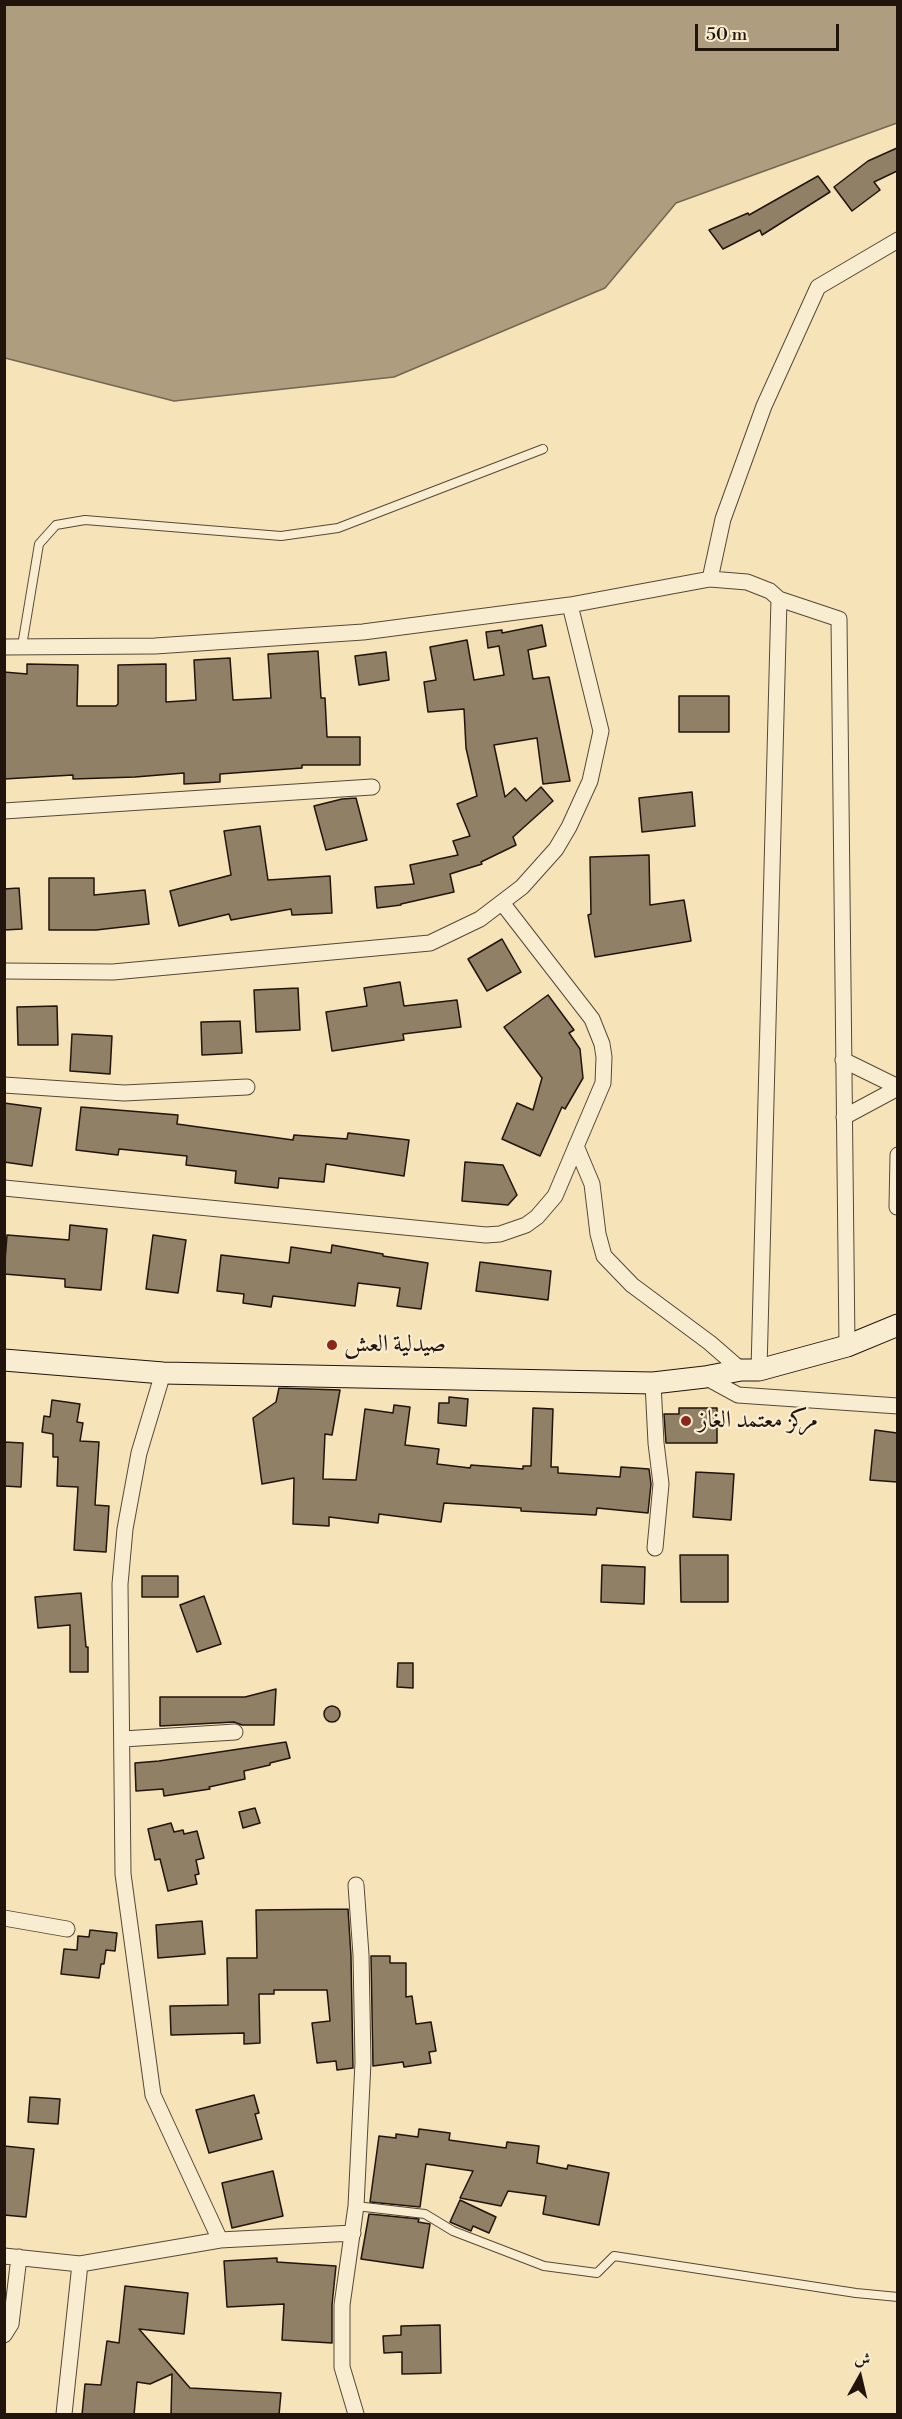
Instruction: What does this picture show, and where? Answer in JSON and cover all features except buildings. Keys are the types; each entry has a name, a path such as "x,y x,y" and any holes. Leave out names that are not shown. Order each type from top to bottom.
{"main road":[{"path":"4,1360 163,1372 653,1383 750,1370 847,1346 897,1325"}],"street":[{"path":"710,579 723,519 764,406 818,287 897,240"},
{"path":"4,647 155,646 386,629 570,605 710,579 747,582 770,591 779,599 839,619 847,1346"},
{"path":"750,1370 779,599"},
{"path":"4,971 113,972 430,943 480,919 503,904 540,868 560,842 580,805 596,756 601,731 570,605"},
{"path":"4,812 372,787"},
{"path":"4,1188 486,1235 500,1234 537,1217 555,1196 603,1083 604,1057 598,1031 585,1008 503,904"},
{"path":"843,1060 897,1088"},
{"path":"4,1085 123,1093 247,1087"},
{"path":"844,1117 897,1088"},
{"path":"576,1146 592,1184 598,1234 604,1256 632,1285 750,1370"},
{"path":"897,1155 897,1207"},
{"path":"163,1372 139,1453 125,1529 120,1584 123,1874 153,2095 220,2240"},
{"path":"705,1377 738,1395 897,1406"},
{"path":"653,1383 661,1484 655,1548"},
{"path":"123,1739 235,1732"},
{"path":"356,1885 361,1955 363,2062 356,2206 342,2304 342,2367 356,2415"},
{"path":"4,1918 67,1929"},
{"path":"4,2335 11,2324 12,2257 80,2264 220,2240 353,2233"},
{"path":"64,2415 80,2264"}],"lane":[{"path":"22,646 39,544 56,525 86,520 281,536 338,528 543,448"},
{"path":"356,2206 424,2214 453,2231 544,2266 597,2273 614,2256 856,2293 897,2297"}],"shaded area":[{"path":"4,5 897,5 897,123 676,203 605,288 394,377 174,401 5,358"}],"place":[{"name":"صيدلية العش","path":"332,1345"},
{"name":"مركز معتمد الغاز","path":"686,1421"}]}
